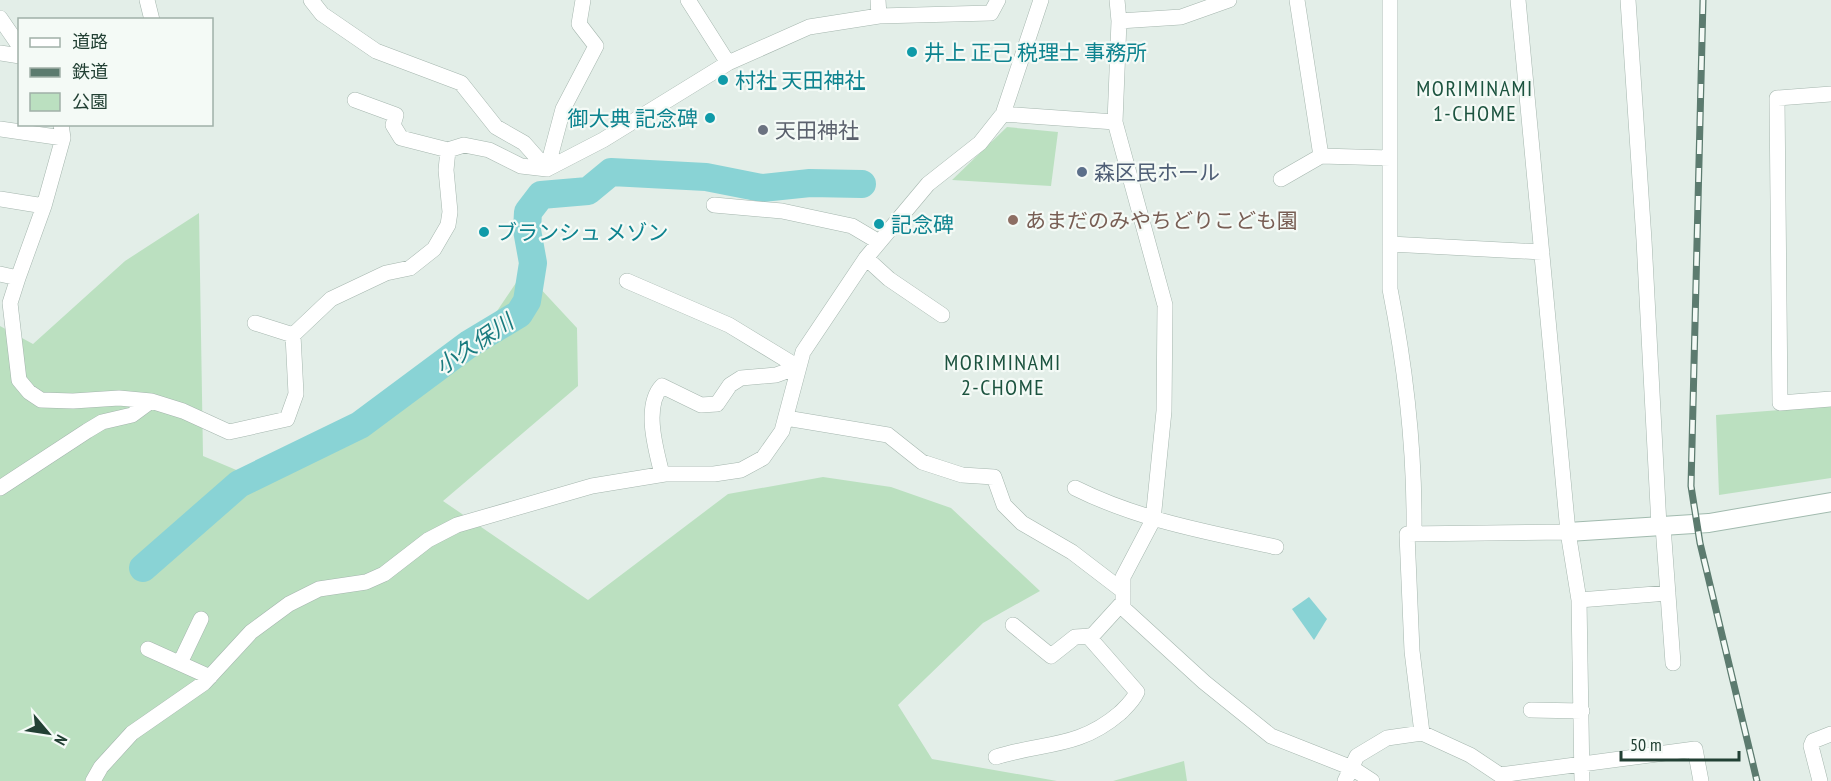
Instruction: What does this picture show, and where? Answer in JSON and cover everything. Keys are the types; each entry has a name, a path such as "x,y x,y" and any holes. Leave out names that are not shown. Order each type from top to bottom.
{"street":[{"path":"147,0 152,18"},
{"path":"311,0 322,14 376,51 461,83 496,127 524,143 547,169"},
{"path":"547,169 563,109 596,46 579,24 583,0"},
{"path":"688,0 728,63"},
{"path":"878,0 879,16"},
{"path":"355,100 396,115 393,125 401,138 448,150 464,145 489,150 521,166 547,169 603,140 728,63 809,27 879,16 991,13 998,0"},
{"path":"93,781 101,767 132,733 210,677 251,632 290,604 319,589 366,582 384,574 428,540 457,525 592,486 662,474 714,474 741,470 763,458 782,432 803,352 866,258 928,184 980,143 1002,114 1041,0"},
{"path":"1118,0 1114,122 1166,305 1164,411 1153,520 1124,577 1123,608 1204,682 1271,736 1349,774 1372,781"},
{"path":"1119,21 1181,17 1229,0"},
{"path":"1297,0 1321,156"},
{"path":"1390,0 1390,289 1398,329 1410,432 1414,483 1414,534"},
{"path":"1518,0 1568,532 1579,600 1582,781"},
{"path":"1628,0 1661,526 1673,663"},
{"path":"0,18 18,44"},
{"path":"0,53 18,56"},
{"path":"1831,94 1777,98 1780,403 1831,399"},
{"path":"1002,114 1114,122"},
{"path":"0,129 62,131 44,206 10,303 19,380 28,392 41,400 73,401 119,398 151,401 183,411 229,432 287,419 296,394 293,335 331,299 386,273 410,268 434,249 448,225 450,212 446,170 448,150"},
{"path":"1281,179 1321,156 1390,158"},
{"path":"0,199 44,206"},
{"path":"714,205 782,211 852,226 879,242"},
{"path":"1390,244 1542,252"},
{"path":"866,258 889,279 942,315"},
{"path":"0,273 18,278"},
{"path":"627,281 729,325 798,367"},
{"path":"255,323 293,335"},
{"path":"662,474 652,434 655,393 662,386 701,405 717,404 730,385 741,378 776,375 798,367"},
{"path":"0,488 102,422 132,415 151,401"},
{"path":"786,418 888,435 922,462 962,475 994,477 1004,505 1022,523 1072,552 1123,596"},
{"path":"1075,488 1106,504 1153,520 1276,547"},
{"path":"1422,733 1412,651 1407,534 1568,532 1709,524 1831,502"},
{"path":"1579,600 1668,593"},
{"path":"1013,625 1051,656 1075,637 1092,636 1123,596"},
{"path":"180,663 201,619"},
{"path":"996,758 1080,739 1111,720 1133,700 1137,692 1088,636"},
{"path":"148,649 210,677"},
{"path":"1531,710 1582,711"},
{"path":"1349,774 1357,756 1387,738 1422,733 1470,755 1500,775 1695,749 1701,781"},
{"path":"1820,781 1811,746 1813,741 1831,734"}],"green space":[{"path":"1007,127 1058,132 1051,186 952,180"},
{"path":"199,213 203,456 267,483 424,362 493,317 524,271 577,328 578,386 443,501 588,600 728,494 823,477 891,487 951,508 1040,591 983,623 898,705 932,759 1057,781 0,781 0,326 33,344 125,261"},
{"path":"1831,406 1831,478 1719,495 1716,415"},
{"path":"1184,761 1187,781 1113,781"}],"water":[{"path":"1309,597 1327,619 1314,640 1292,609"}],"waterway":[{"name":"小久保川","path":"143,568 239,484 360,425 469,344 519,314 527,301 533,263 527,230 528,212 541,195 588,191 611,172 706,177 762,188 810,183 862,184"}],"railway":[{"path":"1703,0 1691,486 1700,543 1757,781"}],"place":[{"name":"井上 正己 税理士 事務所","path":"912,52"},
{"name":"村社 天田神社","path":"723,80"},
{"name":"御大典 記念碑","path":"710,118"},
{"name":"天田神社","path":"763,130"},
{"name":"森区民ホール","path":"1082,172"},
{"name":"あまだのみやちどりこども園","path":"1013,220"},
{"name":"記念碑","path":"879,224"},
{"name":"ブランシュ メゾン","path":"484,232"}],"district":[{"name":"MORIMINAMI 1-CHOME","path":"1475,100"},
{"name":"MORIMINAMI 2-CHOME","path":"1003,374"}]}
